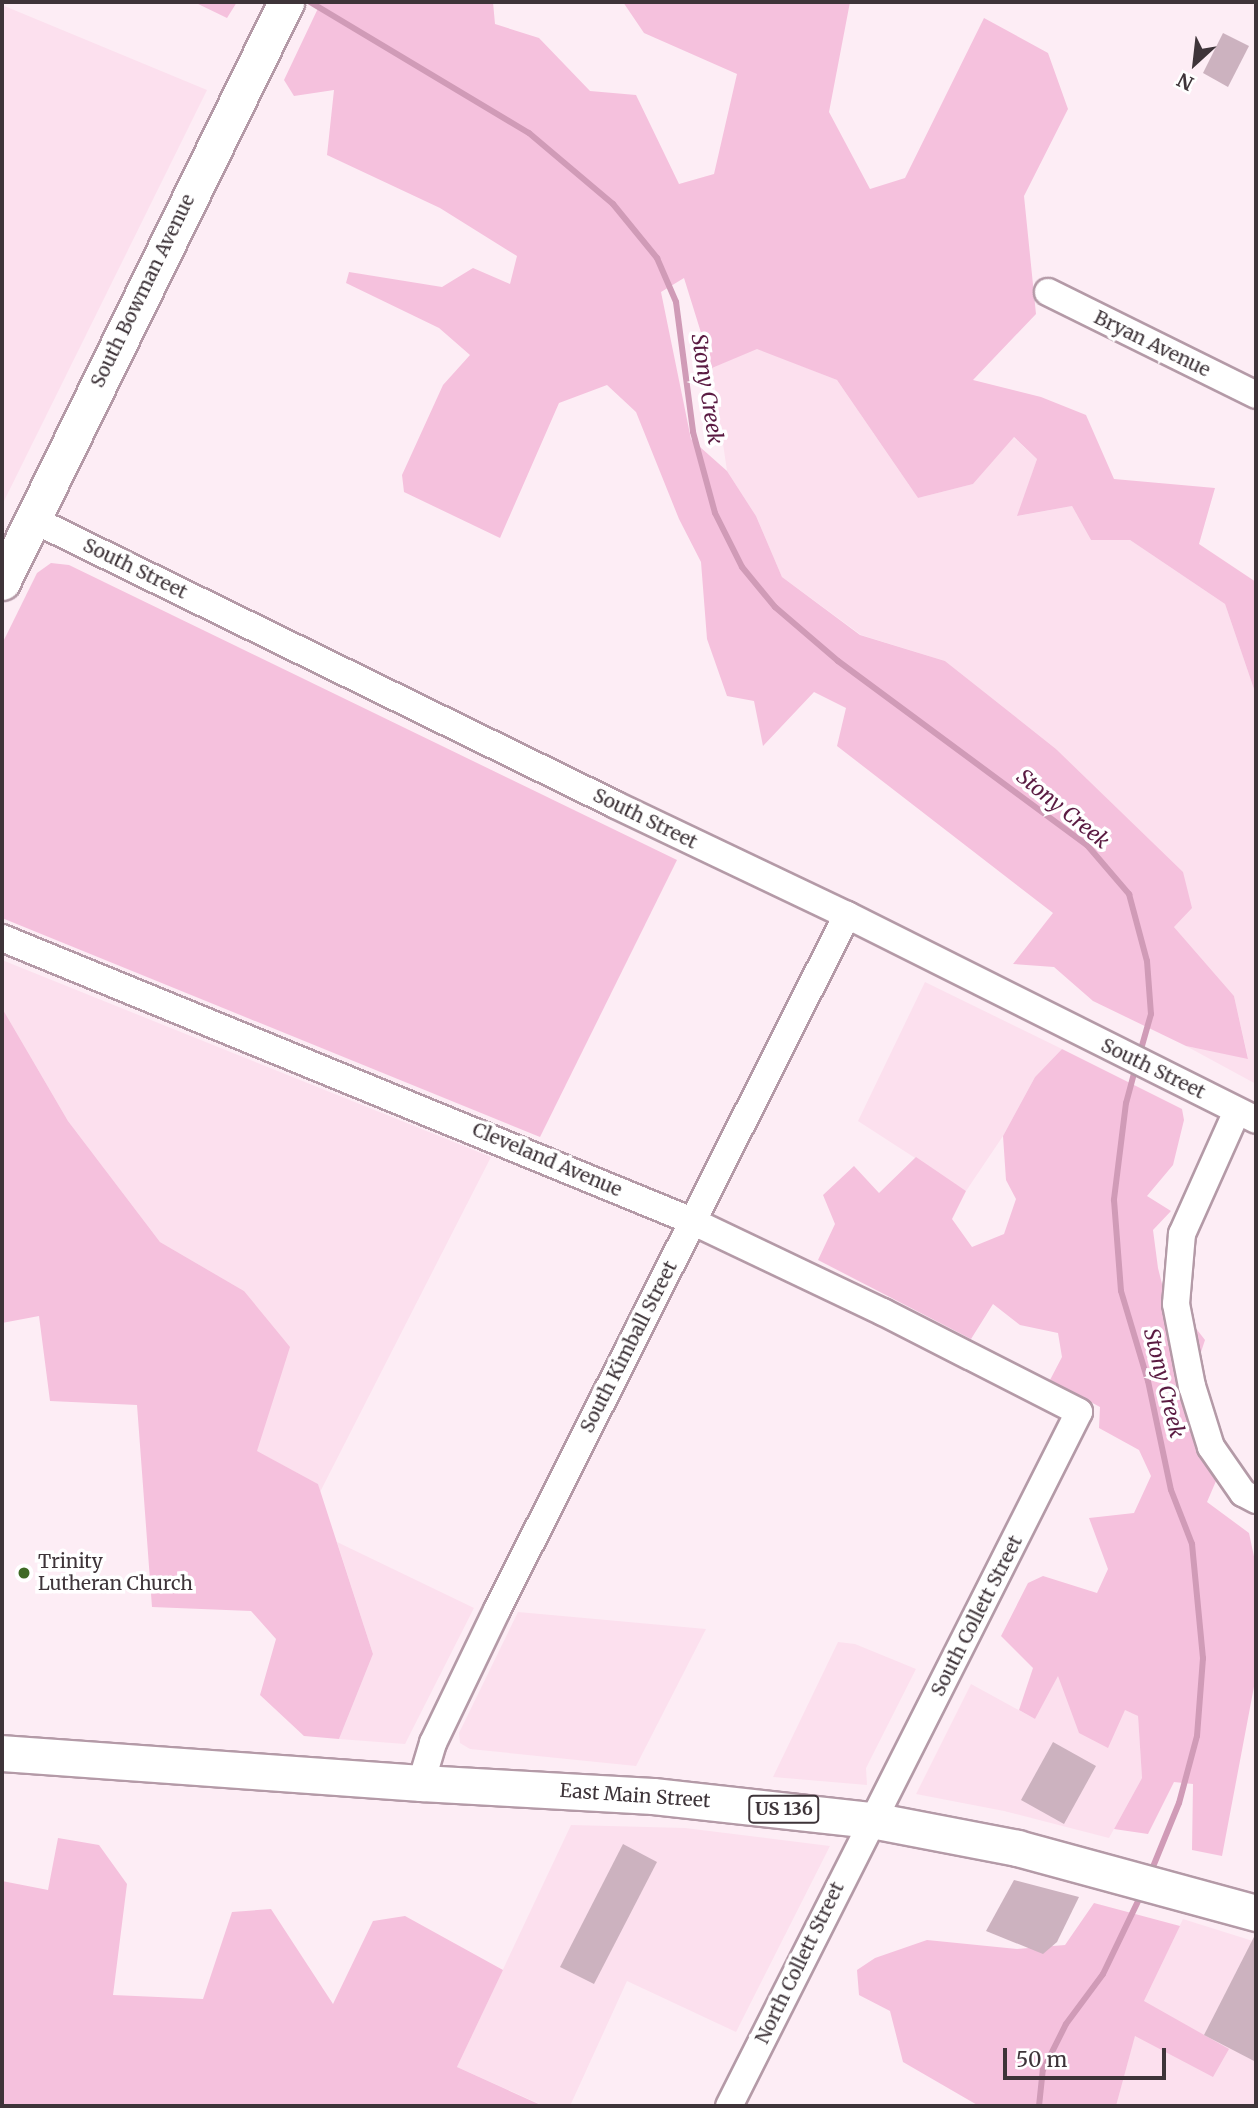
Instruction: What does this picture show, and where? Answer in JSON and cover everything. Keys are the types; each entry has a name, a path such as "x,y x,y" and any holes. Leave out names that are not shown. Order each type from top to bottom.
{"main road":[{"name":"South Bowman Avenue","path":"2,582 280,15"},
{"name":"East Main Street","path":"2,1753 421,1783 653,1796 872,1820 1017,1847 1256,1913"}],"street":[{"name":"Bryan Avenue","path":"1048,292 1256,395"},
{"name":"South Street","path":"32,519 847,915 1247,1115"},
{"name":"South Kimball Street","path":"421,1783 433,1743 444,1719 847,915"},
{"name":"Cleveland Avenue","path":"2,938 692,1221 883,1312 1079,1412"},
{"path":"1247,1115 1182,1234 1176,1304 1192,1386 1211,1447 1250,1497"},
{"name":"South Collett Street","path":"872,1820 1079,1412"},
{"name":"North Collett Street","path":"729,2106 872,1820"}],"shaded area":[{"path":"194,2 237,2 227,18"},
{"path":"321,2 493,2 495,24 539,38 590,91 636,95 679,184 714,174 737,74 644,33 623,2 850,2 829,112 870,189 905,178 984,18 1048,53 1068,109 1024,196 1036,314 973,380 1041,397 1086,415 1114,479 1215,488 1199,544 1256,582 1256,695 1225,604 1130,540 1091,540 1072,506 1017,516 1037,459 1014,437 973,484 918,498 837,380 757,349 712,368 684,278 661,292 691,439 727,471 756,516 782,577 860,635 945,661 1056,749 1183,872 1192,908 1174,927 1234,996 1248,1059 1186,1046 1093,1001 1054,967 1013,964 1053,913 837,746 846,708 814,692 763,746 754,701 727,696 707,639 701,562 679,519 636,412 607,385 559,403 500,538 404,492 402,475 443,385 470,355 439,328 346,283 349,272 442,287 473,268 510,284 517,256 440,208 327,155 334,90 294,96 284,80"},
{"path":"2,5 207,90 2,505"},
{"path":"756,348 837,380 918,498 973,484 1013,437 1037,459 1018,516 1072,506 1091,540 1130,540 1225,604 1256,695 1256,1084 1186,1046 1248,1058 1234,996 1174,927 1182,872 1056,749 945,661 861,635 782,577 756,516 727,471 712,368"},
{"path":"51,563 69,565 677,860 540,1137 2,918 2,644 37,573"},
{"path":"2,960 491,1157 320,1492 318,1484 256,1451 244,1291 160,1242 68,1121 2,1008"},
{"path":"925,982 1062,1049 1035,1077 1003,1136 966,1191 858,1121"},
{"path":"2,1008 68,1121 160,1242 244,1291 290,1347 257,1451 318,1484 373,1654 339,1739 304,1736 260,1695 276,1639 251,1611 152,1607 137,1405 50,1401 39,1316 2,1323"},
{"path":"1062,1049 1182,1109 1184,1120 1173,1165 1147,1196 1171,1211 1153,1230 1158,1268 1172,1324 1191,1322 1205,1340 1198,1361 1219,1474 1207,1502 1249,1533 1256,1566 1256,1676 1222,1856 1192,1850 1193,1784 1174,1782 1148,1834 1114,1829 1142,1778 1138,1716 1125,1710 1108,1748 1079,1733 1058,1676 1035,1719 1019,1710 1033,1668 1001,1636 1028,1583 1043,1576 1097,1593 1108,1569 1089,1518 1134,1513 1151,1476 1139,1450 1099,1428 1100,1407 1050,1380 1062,1357 1058,1333 1020,1325 993,1304 971,1339 818,1260 835,1224 823,1195 854,1166 879,1193 916,1157 966,1191 952,1219 972,1247 1004,1234 1016,1199 1006,1180 1003,1136 1035,1077"},
{"path":"337,1542 474,1608 405,1744 339,1739 373,1654"},
{"path":"518,1612 706,1629 636,1766 470,1749 460,1743 459,1733"},
{"path":"838,1642 855,1644 916,1669 866,1768 867,1785 773,1777"},
{"path":"1058,1675 1138,1716 1142,1778 1109,1838 1004,1811 916,1794 971,1684 1035,1719"},
{"path":"571,1825 685,1828 830,1846 736,2032 627,1981 570,2106 544,2106 457,2067"},
{"path":"58,1838 99,1845 127,1884 113,1995 203,1999 232,1912 271,1909 333,2004 373,1921 405,1916 503,1970 457,2067 543,2106 2,2106 2,1881 48,1890"},
{"path":"1094,1903 1180,1926 1144,2001 1229,2049 1213,2077 1135,2036 1116,2106 979,2106 903,2062 890,2011 859,1995 857,1970 875,1958 927,1940 1017,1949 1065,1945"},
{"path":"1183,1919 1256,1942 1256,2106 1116,2106 1144,2001"}],"building":[{"path":"1223,33 1249,46 1228,87 1203,73"},
{"path":"1053,1742 1096,1766 1064,1824 1021,1800"},
{"path":"623,1844 657,1862 594,1984 560,1967"},
{"path":"1014,1880 1079,1897 1057,1942 1043,1954 986,1931"},
{"path":"1256,1933 1256,2062 1204,2035"}],"waterway":[{"name":"Stony Creek","path":"310,2 529,133 613,204 657,258 676,302 693,432 715,513 742,567 775,607 838,661 1087,845 1129,894 1147,961 1151,1014 1139,1056"},
{"name":"Stony Creek","path":"1136,1066 1126,1103 1114,1200 1121,1291 1148,1381 1171,1490 1192,1544 1203,1658 1197,1736 1179,1803 1150,1874"},
{"name":"Stony Creek","path":"1039,2106 1043,2070 1066,2024 1103,1974 1142,1893"}],"place":[{"name":"Trinity Lutheran Church","path":"24,1573"}]}
